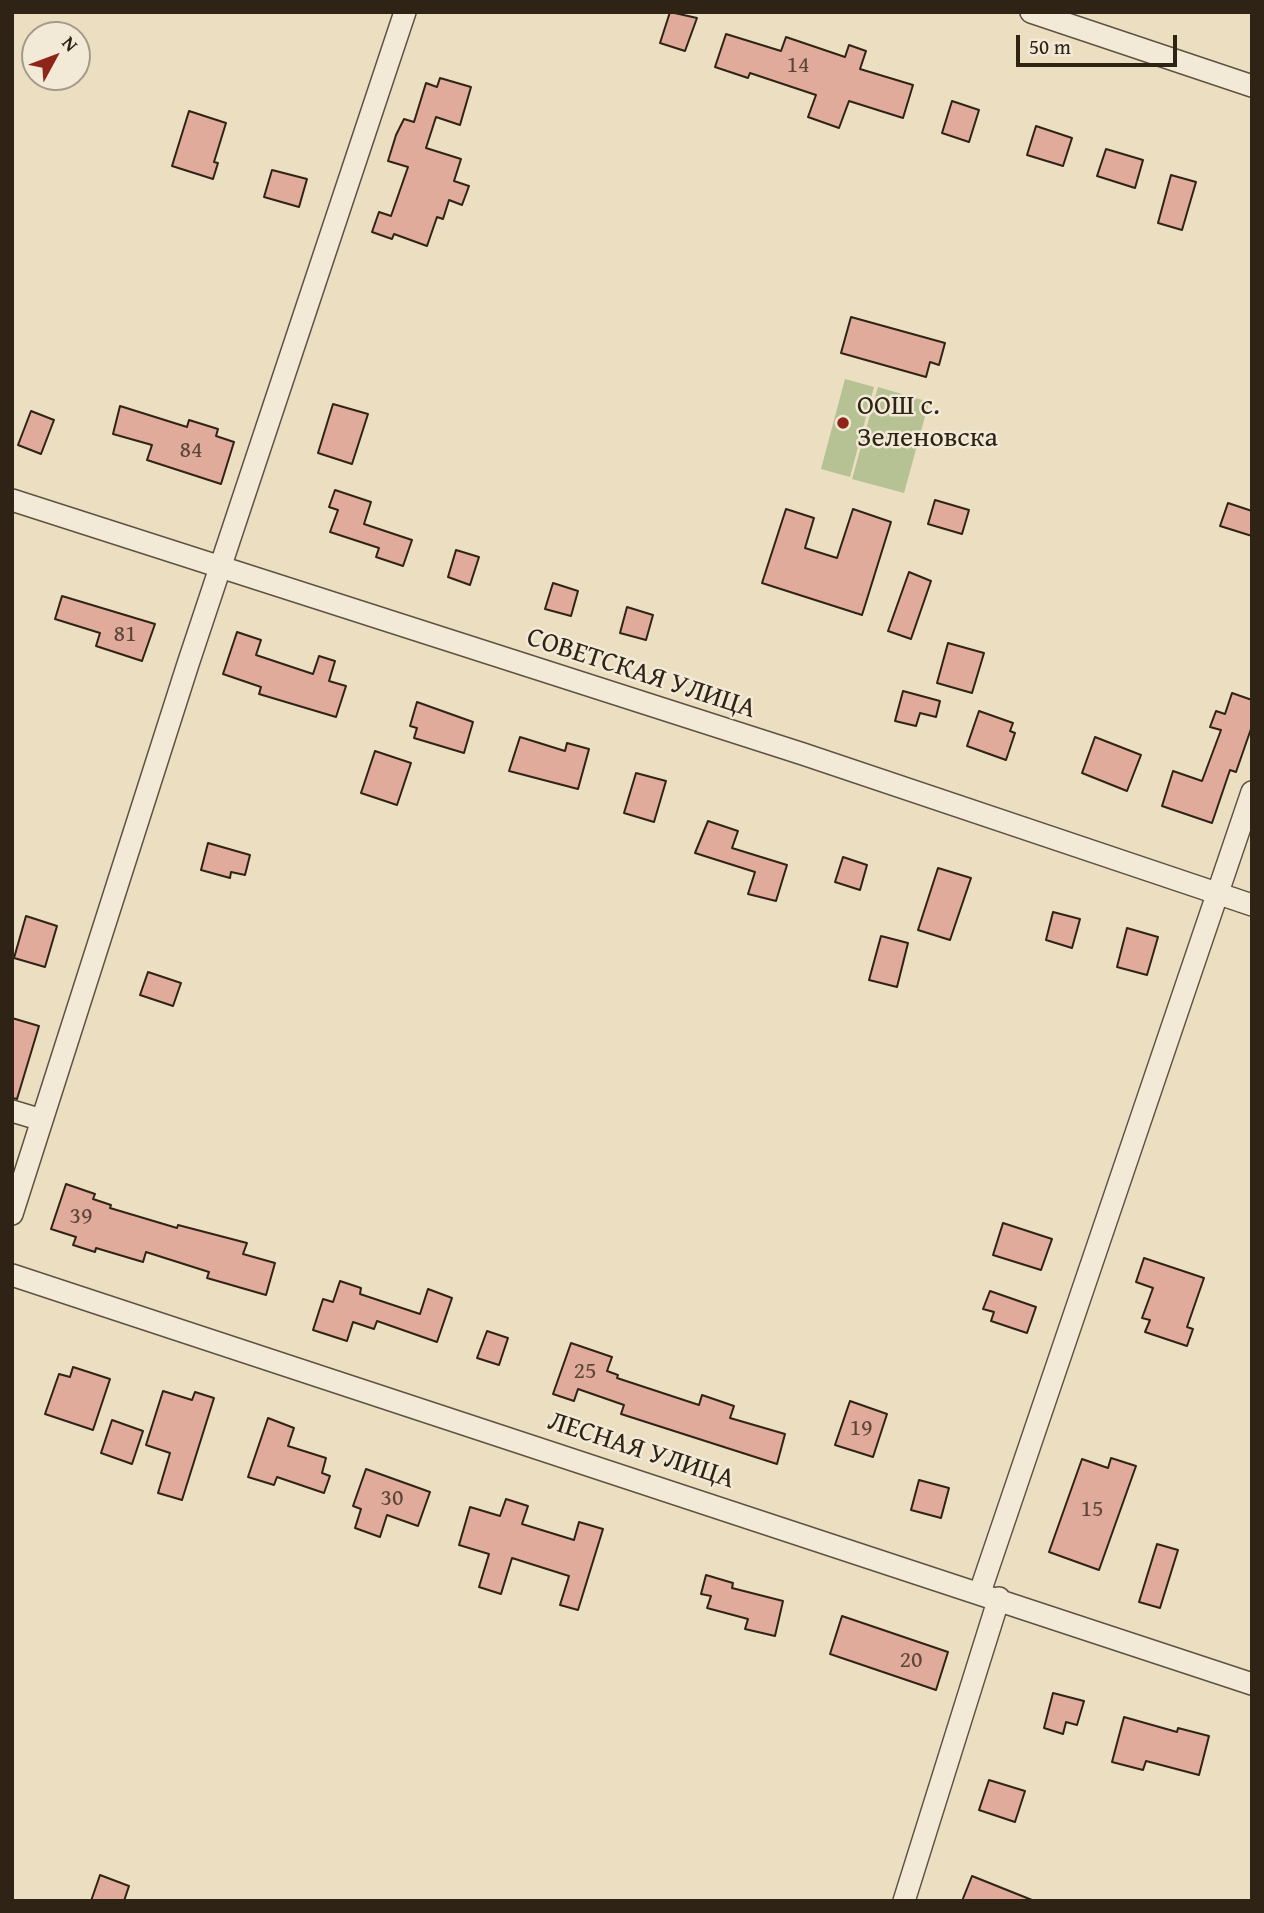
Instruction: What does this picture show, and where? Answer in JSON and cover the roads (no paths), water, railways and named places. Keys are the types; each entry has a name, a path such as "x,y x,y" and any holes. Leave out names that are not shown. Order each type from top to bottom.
{"street":[{"path":"12,1214 220,568 405,12"},
{"path":"1031,12 1252,86"},
{"name":"СОВЕТСКАЯ УЛИЦА","path":"12,500 816,758 1252,905"},
{"path":"904,1901 990,1595 1252,792"},
{"path":"12,1111 42,1120"},
{"name":"ЛЕСНАЯ УЛИЦА","path":"12,1275 990,1595 1252,1684"}],"place":[{"name":"ООШ с. Зеленовска","path":"843,423"}]}
